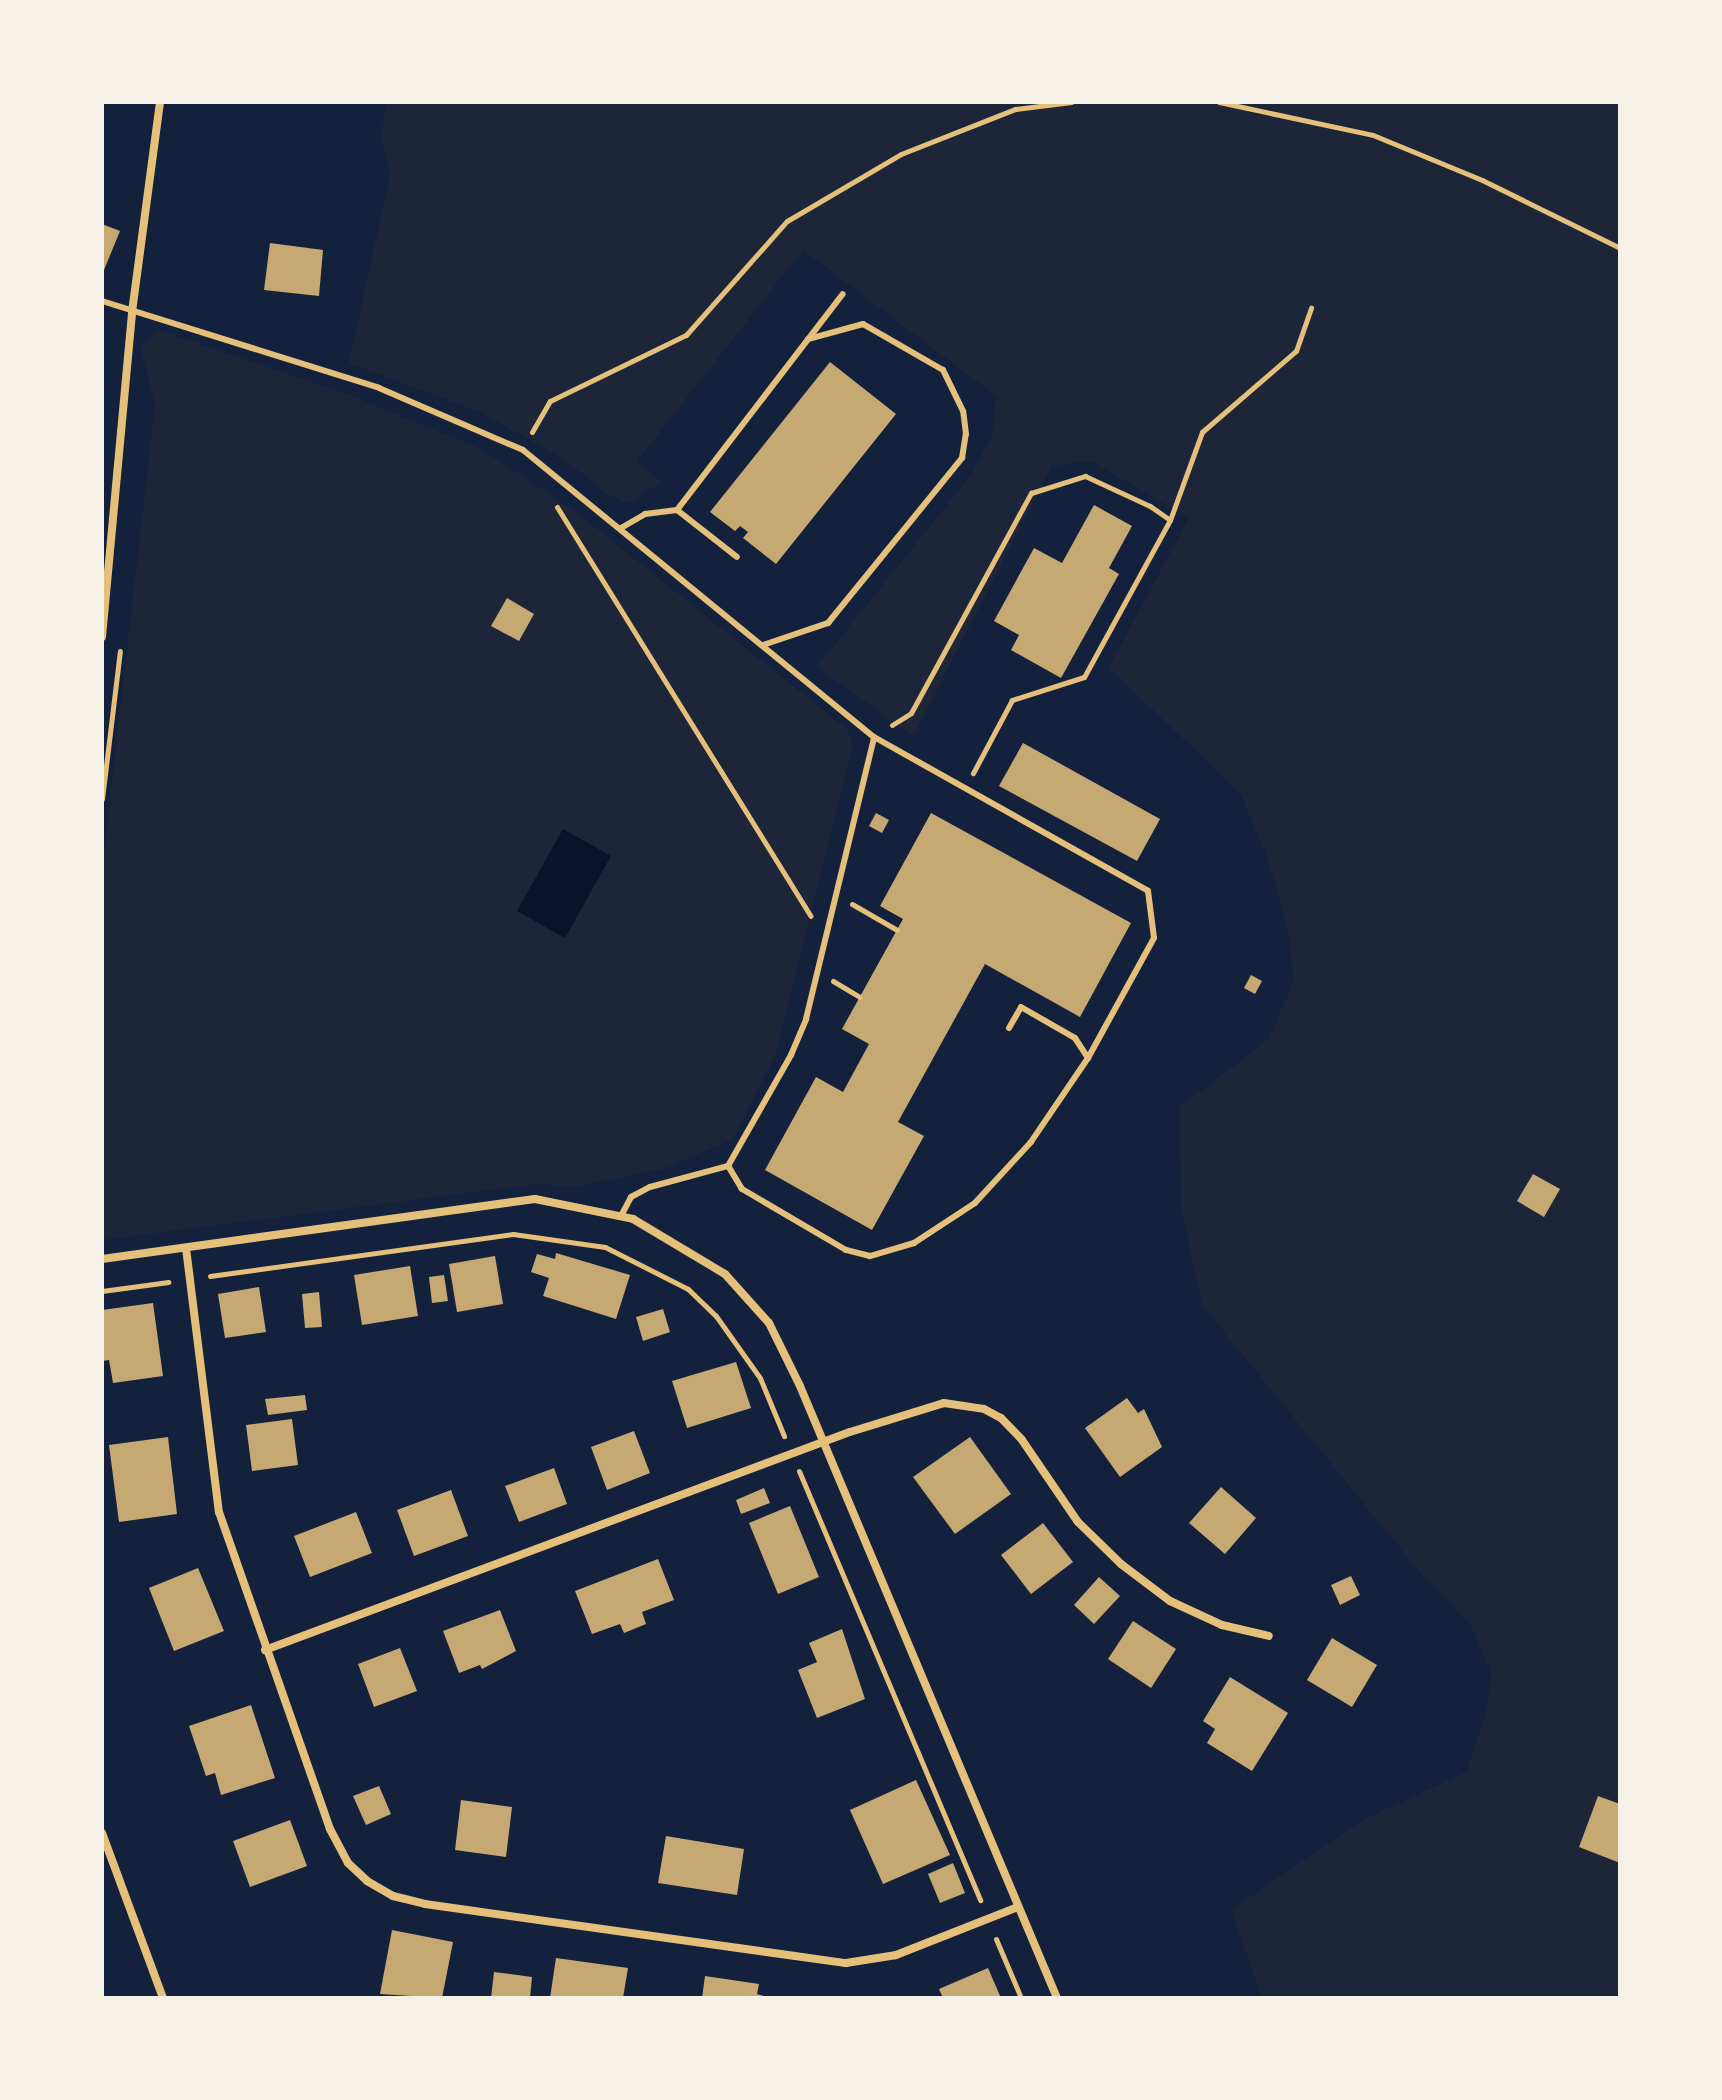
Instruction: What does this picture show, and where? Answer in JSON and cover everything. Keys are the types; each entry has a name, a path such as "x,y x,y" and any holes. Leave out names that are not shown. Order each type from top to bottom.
{"street":[{"path":"102,637 132,312 160,102"},
{"path":"102,1259 535,1199 621,1216 725,1274 769,1323 824,1442 1057,1998"},
{"path":"186,1248 219,1512 265,1650 336,1840 348,1863 393,1896 846,1963 896,1955 1018,1907"},
{"path":"265,1650 922,1406 984,1409 1022,1440 1078,1522 1121,1564 1170,1601 1222,1625 1269,1636"},
{"path":"102,1833 163,1998"}],"lane":[{"path":"677,510 843,294"},
{"path":"102,301 132,312 167,317 379,388 523,450 874,737 1148,891 1154,938 1088,1058 1031,1142 975,1203 914,1243 870,1256 846,1250 790,1221 742,1189 728,1166"},
{"path":"763,645 828,623 962,458 966,434 963,411 943,370 863,324 808,339"},
{"path":"621,528 645,514 677,510 737,557"},
{"path":"621,1216 631,1197 650,1187 728,1166 806,1019 874,737"},
{"path":"1009,1028 1021,1007 1075,1038 1088,1058"}],"path":[{"path":"523,450 550,401 686,335 787,221 901,154 1015,109 1072,102"},
{"path":"1219,102 1373,135 1482,180 1620,248"},
{"path":"965,788 1012,700 1084,677 1170,520 1202,432 1296,351 1311,308"},
{"path":"874,737 911,713 1031,493 1085,476 1170,520"},
{"path":"551,498 824,937"},
{"path":"835,894 897,930"},
{"path":"102,1291 513,1234 605,1247 688,1289 716,1316 760,1378 1021,1998"}],"shaded area":[{"path":"387,102 1620,102 1620,1998 1262,1998 1231,1910 1361,1821 1466,1772 1486,1714 1491,1672 1471,1625 1423,1576 1202,1305 1181,1205 1180,1107 1269,1039 1294,980 1288,930 1268,859 1241,795 1109,667 1189,518 1091,461 1052,466 913,736 817,667 971,475 992,435 996,396 803,250 637,461 662,482 628,504 608,495 564,459 480,412 349,363 390,175 381,136"},
{"path":"159,330 347,394 481,449 575,511 847,729 853,745 775,1056 733,1139 666,1168 575,1187 536,1184 102,1240 102,867 155,405 141,348"},
{"path":"563,829 611,856 565,938 517,911"}],"building":[{"path":"102,224 120,231 102,275"},
{"path":"270,243 323,250 319,296 264,290"},
{"path":"830,362 896,414 776,564 743,538 748,532 740,526 735,531 710,512"},
{"path":"1094,505 1132,526 1109,568 1119,574 1061,678 1011,650 1019,635 994,621 1034,548 1062,563"},
{"path":"507,598 534,614 519,641 491,626"},
{"path":"1023,743 1160,819 1137,861 999,786"},
{"path":"876,813 889,820 882,833 869,826"},
{"path":"931,813 1131,923 1080,1017 985,964 898,1122 924,1136 872,1230 765,1170 816,1077 843,1092 869,1044 842,1029 903,919 880,906"},
{"path":"1251,975 1262,981 1255,994 1244,988"},
{"path":"1533,1174 1560,1189 1544,1217 1517,1201"},
{"path":"556,1253 630,1275 616,1319 543,1296 549,1278 531,1272 537,1254 555,1259"},
{"path":"495,1256 503,1304 457,1312 449,1264"},
{"path":"410,1266 418,1316 362,1325 354,1275"},
{"path":"444,1275 448,1301 432,1303 429,1277"},
{"path":"259,1287 266,1332 225,1338 218,1294"},
{"path":"319,1292 322,1327 305,1328 302,1294"},
{"path":"153,1303 163,1376 113,1383 109,1360 102,1361 102,1310"},
{"path":"663,1309 670,1332 643,1341 636,1317"},
{"path":"736,1362 751,1408 687,1428 672,1381"},
{"path":"305,1395 307,1410 268,1415 265,1399"},
{"path":"1127,1398 1138,1413 1144,1409 1162,1447 1120,1477 1085,1428"},
{"path":"292,1419 298,1465 252,1471 246,1425"},
{"path":"634,1431 650,1473 607,1490 591,1447"},
{"path":"168,1437 177,1514 119,1522 109,1445"},
{"path":"970,1437 1011,1494 955,1534 913,1477"},
{"path":"554,1468 567,1504 519,1522 505,1486"},
{"path":"1221,1487 1256,1518 1225,1554 1189,1523"},
{"path":"764,1488 770,1503 741,1514 736,1500"},
{"path":"451,1490 468,1536 414,1556 397,1510"},
{"path":"790,1506 819,1577 778,1594 749,1523"},
{"path":"356,1512 372,1553 310,1577 294,1536"},
{"path":"1043,1523 1073,1562 1031,1594 1001,1555"},
{"path":"658,1559 674,1600 642,1612 646,1624 624,1633 620,1624 592,1634 575,1591"},
{"path":"198,1568 224,1631 174,1651 149,1588"},
{"path":"1351,1576 1360,1595 1340,1605 1331,1585"},
{"path":"1099,1577 1120,1596 1094,1624 1074,1605"},
{"path":"500,1610 516,1651 482,1669 480,1665 459,1673 443,1631"},
{"path":"1133,1621 1176,1649 1151,1688 1108,1659"},
{"path":"842,1629 865,1699 817,1718 798,1670 817,1662 809,1643"},
{"path":"1332,1638 1377,1665 1352,1707 1307,1680"},
{"path":"400,1648 417,1691 374,1707 358,1664"},
{"path":"1230,1677 1288,1713 1252,1771 1207,1743 1215,1729 1203,1721"},
{"path":"251,1705 275,1778 221,1795 215,1773 206,1776 189,1726"},
{"path":"916,1780 950,1855 883,1884 850,1810"},
{"path":"379,1786 391,1814 366,1825 353,1796"},
{"path":"1598,1796 1620,1804 1620,1863 1579,1847"},
{"path":"461,1800 512,1807 506,1857 455,1850"},
{"path":"290,1820 307,1866 250,1887 233,1841"},
{"path":"666,1836 744,1849 737,1895 658,1883"},
{"path":"953,1863 965,1893 940,1903 928,1874"},
{"path":"392,1930 453,1942 442,1998 380,1994"},
{"path":"556,1958 628,1968 623,1998 550,1998"},
{"path":"988,1968 1001,1998 943,1998 939,1989"},
{"path":"494,1972 532,1977 530,1998 491,1998"},
{"path":"705,1976 759,1984 757,1994 771,1998 702,1998"}]}
